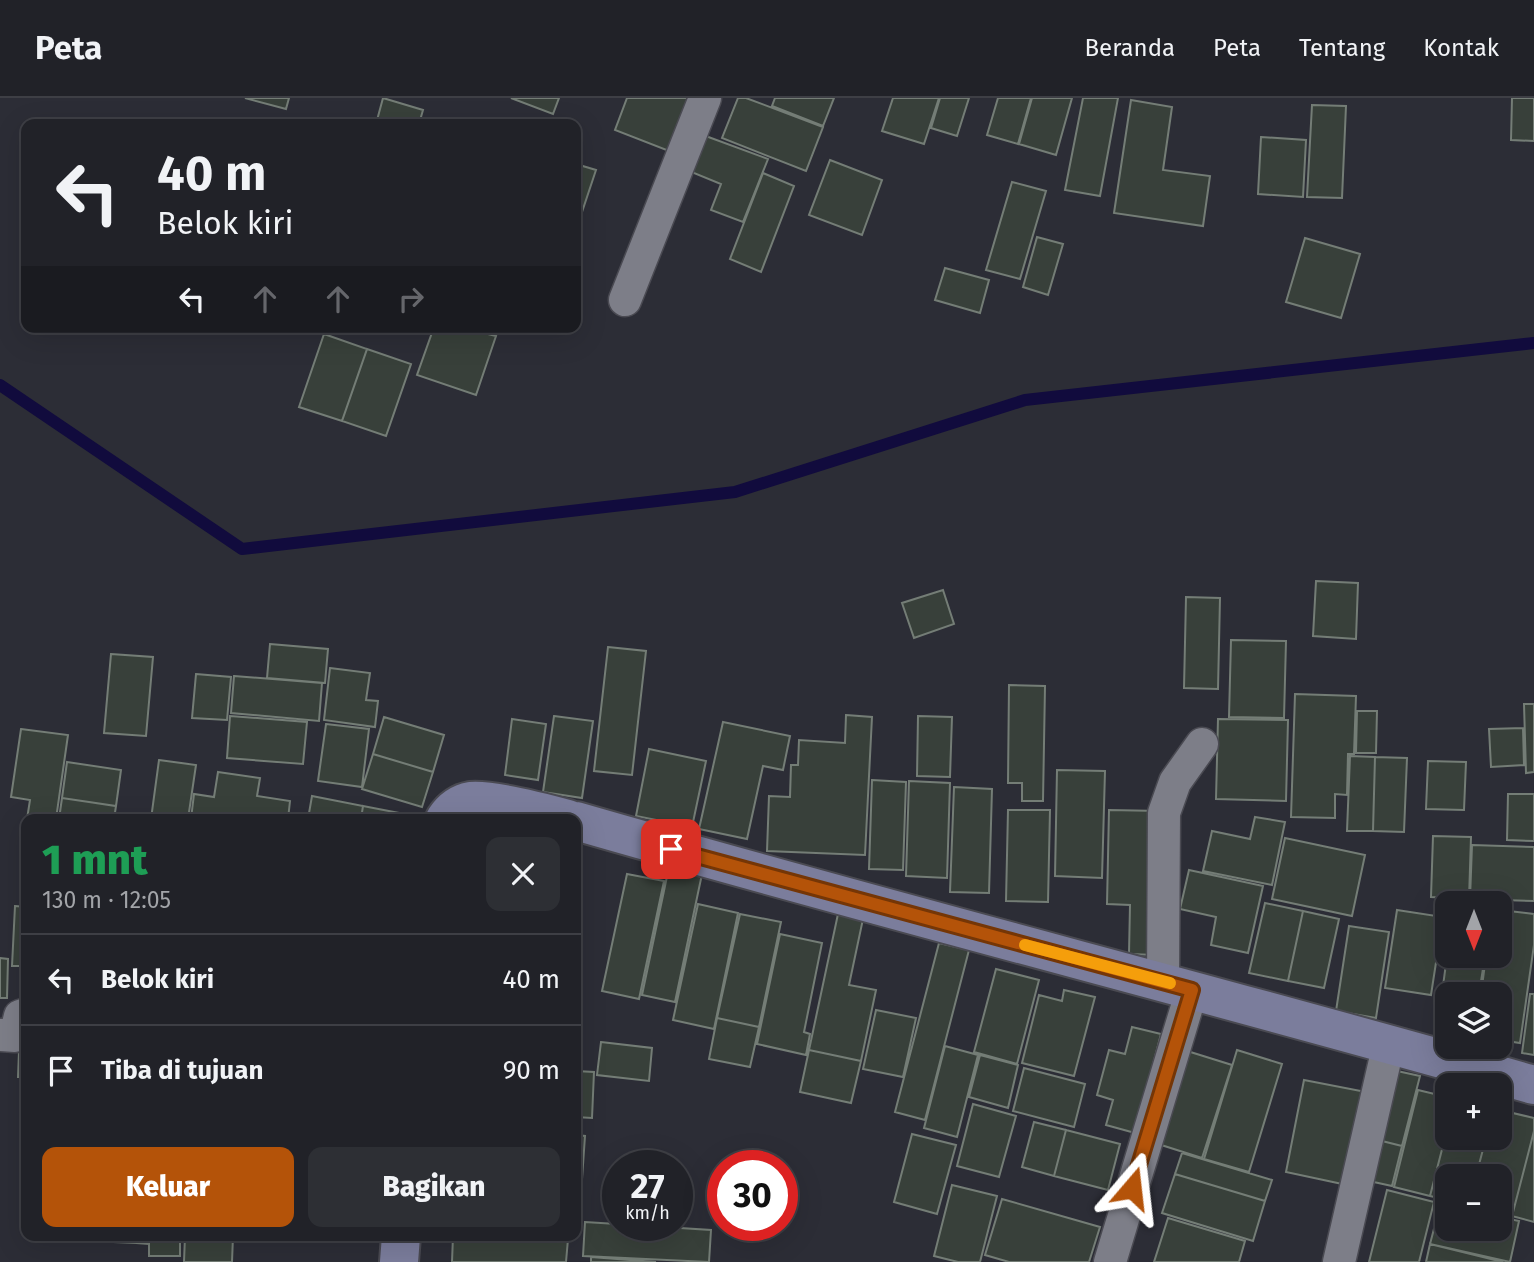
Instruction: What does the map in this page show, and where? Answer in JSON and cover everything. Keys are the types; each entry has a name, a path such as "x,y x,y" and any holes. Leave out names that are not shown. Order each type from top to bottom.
{"street":[{"path":"625,300 705,98"},
{"path":"1110,1262 1177,986 1164,813 1175,782 1202,744"},
{"path":"448,814 470,801 547,814"},
{"path":"581,822 1534,1085"},
{"path":"0,1035 15,1036 21,1016"},
{"path":"1339,1262 1389,1043"},
{"path":"399,1262 401,1241"}],"building":[{"path":"245,98 289,98 286,109"},
{"path":"383,98 423,110 420,119 377,119"},
{"path":"511,98 559,98 553,114"},
{"path":"627,98 690,98 669,151 615,130"},
{"path":"738,98 746,98 823,127 806,171 722,138"},
{"path":"775,98 834,98 823,126 772,106"},
{"path":"893,98 939,98 924,144 882,131"},
{"path":"940,98 969,98 957,136 931,128"},
{"path":"998,98 1031,98 1018,144 987,135"},
{"path":"1032,98 1072,98 1056,155 1019,144"},
{"path":"1083,98 1118,98 1100,196 1065,190"},
{"path":"1512,98 1534,98 1534,141 1511,140"},
{"path":"1131,100 1172,107 1163,170 1210,176 1203,226 1114,213"},
{"path":"1312,105 1346,106 1342,198 1307,197"},
{"path":"703,135 768,159 743,222 711,210 721,184 689,171"},
{"path":"1261,137 1306,140 1303,197 1258,194"},
{"path":"830,160 882,180 862,235 809,215"},
{"path":"581,166 596,170 581,215"},
{"path":"763,173 794,186 761,272 730,259"},
{"path":"1012,182 1046,191 1020,279 986,270"},
{"path":"1037,237 1063,244 1048,295 1023,287"},
{"path":"1305,238 1360,254 1341,318 1286,302"},
{"path":"945,268 989,280 980,313 935,300"},
{"path":"432,333 484,333 496,336 476,395 417,375"},
{"path":"324,334 367,349 342,421 299,407"},
{"path":"367,349 411,364 386,436 342,421"},
{"path":"1316,581 1358,583 1356,639 1313,636"},
{"path":"943,590 954,624 914,638 902,603"},
{"path":"1186,597 1220,598 1218,689 1184,688"},
{"path":"1231,640 1286,641 1284,718 1229,717"},
{"path":"270,644 328,649 325,683 267,678"},
{"path":"608,647 646,651 632,775 594,771"},
{"path":"111,654 153,657 146,736 104,733"},
{"path":"330,668 370,673 366,700 378,701 375,727 324,720"},
{"path":"196,674 231,677 227,720 192,718"},
{"path":"234,676 322,683 319,721 231,713"},
{"path":"1009,685 1045,686 1043,801 1022,801 1022,783 1008,783"},
{"path":"1295,694 1356,696 1354,754 1348,754 1347,795 1335,794 1335,818 1291,817"},
{"path":"1524,704 1534,704 1534,772 1526,773"},
{"path":"1357,711 1377,711 1376,753 1356,753"},
{"path":"846,715 872,717 865,855 767,851 769,796 790,797 791,765 798,765 799,740 845,743"},
{"path":"230,716 307,722 303,764 227,758"},
{"path":"554,716 593,721 582,798 543,792"},
{"path":"918,716 952,717 950,777 917,776"},
{"path":"384,717 444,735 433,772 373,754"},
{"path":"512,719 546,724 538,780 505,775"},
{"path":"1218,719 1288,720 1286,801 1216,799"},
{"path":"723,722 790,736 783,770 763,766 747,839 699,829"},
{"path":"326,724 369,729 362,787 318,781"},
{"path":"1523,728 1524,765 1491,767 1489,729"},
{"path":"21,729 68,735 57,814 28,814 30,800 11,797"},
{"path":"649,749 706,761 692,827 636,816"},
{"path":"373,754 433,772 422,807 362,789"},
{"path":"1350,756 1375,757 1373,831 1347,831"},
{"path":"1375,757 1407,758 1404,832 1373,831"},
{"path":"159,760 196,765 189,814 152,814"},
{"path":"1428,761 1466,762 1464,810 1426,809"},
{"path":"67,762 121,770 116,806 62,798"},
{"path":"1057,770 1105,771 1102,878 1055,876"},
{"path":"218,772 260,778 257,796 290,801 289,814 192,814 194,794 214,797"},
{"path":"872,780 906,782 903,870 869,869"},
{"path":"909,781 950,783 947,878 906,876"},
{"path":"954,787 992,789 989,893 950,892"},
{"path":"1508,794 1534,794 1534,841 1507,840"},
{"path":"312,796 363,806 362,814 309,814"},
{"path":"62,798 116,806 115,814 60,814"},
{"path":"363,806 404,814 362,814"},
{"path":"1008,810 1050,810 1048,902 1006,901"},
{"path":"1109,810 1160,811 1156,955 1129,954 1130,905 1107,904"},
{"path":"1255,817 1285,822 1272,885 1203,871 1212,831 1250,839"},
{"path":"1433,836 1471,837 1469,891 1435,891 1435,897 1431,897"},
{"path":"1285,838 1365,855 1352,916 1272,899"},
{"path":"1472,845 1534,847 1534,901 1512,900 1512,891 1470,891"},
{"path":"669,867 702,874 675,1002 642,995"},
{"path":"1189,870 1263,886 1248,953 1211,945 1216,917 1180,909"},
{"path":"627,874 664,881 639,999 602,991"},
{"path":"1265,903 1303,911 1288,981 1249,973"},
{"path":"698,904 738,913 714,1029 673,1020"},
{"path":"15,906 21,907 21,966 12,966"},
{"path":"1397,910 1435,916 1435,968 1431,995 1385,988"},
{"path":"1303,911 1339,919 1324,988 1288,981"},
{"path":"1512,911 1534,914 1534,945 1520,1043 1512,1042 1512,982 1483,982 1484,968 1512,968"},
{"path":"740,914 781,922 759,1027 717,1018"},
{"path":"838,914 863,919 849,985 876,990 861,1061 809,1050"},
{"path":"1349,926 1389,932 1376,1018 1336,1011"},
{"path":"780,934 822,943 804,1032 810,1034 806,1055 757,1044"},
{"path":"939,943 969,950 925,1120 895,1112"},
{"path":"0,958 8,959 7,998 0,998"},
{"path":"1445,968 1483,968 1481,982 1444,982"},
{"path":"996,969 1039,980 1017,1064 974,1052"},
{"path":"1064,990 1095,997 1074,1076 1022,1063 1039,995 1062,1001"},
{"path":"1530,994 1534,994 1534,1055 1522,1053"},
{"path":"876,1010 916,1018 903,1077 863,1069"},
{"path":"717,1018 759,1027 750,1067 709,1059"},
{"path":"20,1026 21,1026 21,1077 18,1077"},
{"path":"1132,1027 1161,1034 1135,1133 1106,1125 1113,1100 1097,1095 1109,1050 1125,1054"},
{"path":"601,1042 652,1048 649,1081 597,1075"},
{"path":"945,1046 978,1055 957,1137 924,1128"},
{"path":"809,1050 861,1061 851,1103 800,1092"},
{"path":"1184,1050 1232,1065 1202,1158 1155,1143"},
{"path":"1237,1050 1282,1064 1249,1172 1204,1159"},
{"path":"980,1055 1018,1065 1008,1108 969,1097"},
{"path":"1024,1068 1085,1084 1074,1127 1013,1111"},
{"path":"1388,1069 1420,1076 1402,1146 1370,1138"},
{"path":"581,1071 594,1072 592,1118 581,1117"},
{"path":"1304,1080 1366,1092 1347,1185 1286,1172"},
{"path":"1418,1090 1435,1094 1435,1150 1442,1150 1438,1164 1435,1164 1430,1196 1394,1187"},
{"path":"973,1104 1016,1116 999,1177 957,1166"},
{"path":"1512,1113 1534,1118 1534,1131 1512,1216 1512,1164 1479,1164 1483,1150 1512,1150"},
{"path":"1034,1122 1066,1130 1054,1176 1022,1167"},
{"path":"1066,1130 1120,1144 1108,1190 1054,1176"},
{"path":"1534,1131 1534,1222 1512,1216"},
{"path":"912,1134 956,1145 937,1214 894,1202"},
{"path":"581,1136 585,1136 581,1194"},
{"path":"1370,1138 1402,1146 1392,1186 1360,1179"},
{"path":"1442,1150 1483,1150 1479,1164 1438,1164"},
{"path":"1182,1153 1272,1180 1265,1201 1175,1174"},
{"path":"1175,1174 1265,1201 1253,1241 1162,1213"},
{"path":"1435,1177 1435,1197 1430,1196"},
{"path":"952,1185 997,1196 980,1262 958,1262 934,1256"},
{"path":"1387,1190 1434,1202 1419,1262 1369,1262"},
{"path":"1002,1199 1100,1227 1089,1262 1009,1262 985,1255"},
{"path":"1168,1218 1245,1241 1239,1262 1154,1262"},
{"path":"1512,1220 1519,1221 1510,1262 1430,1244 1435,1225 1435,1241 1512,1241"},
{"path":"585,1222 602,1223 602,1241 693,1241 693,1229 707,1230 707,1241 710,1241 709,1262 583,1256"},
{"path":"136,1241 136,1243 114,1242"},
{"path":"180,1241 180,1256 149,1256 149,1244 137,1243"},
{"path":"185,1241 233,1241 232,1262 184,1262"},
{"path":"453,1241 568,1241 566,1262 452,1262"},
{"path":"1430,1244 1503,1262 1426,1262"},
{"path":"591,1257 656,1262 591,1262"}],"waterway":[{"path":"0,385 242,549 735,492 1025,400 1534,343"}],"slow traffic":[{"path":"1025,945 1170,983"}],"route":[{"path":"671,849 1192,990 1132,1188"}]}
